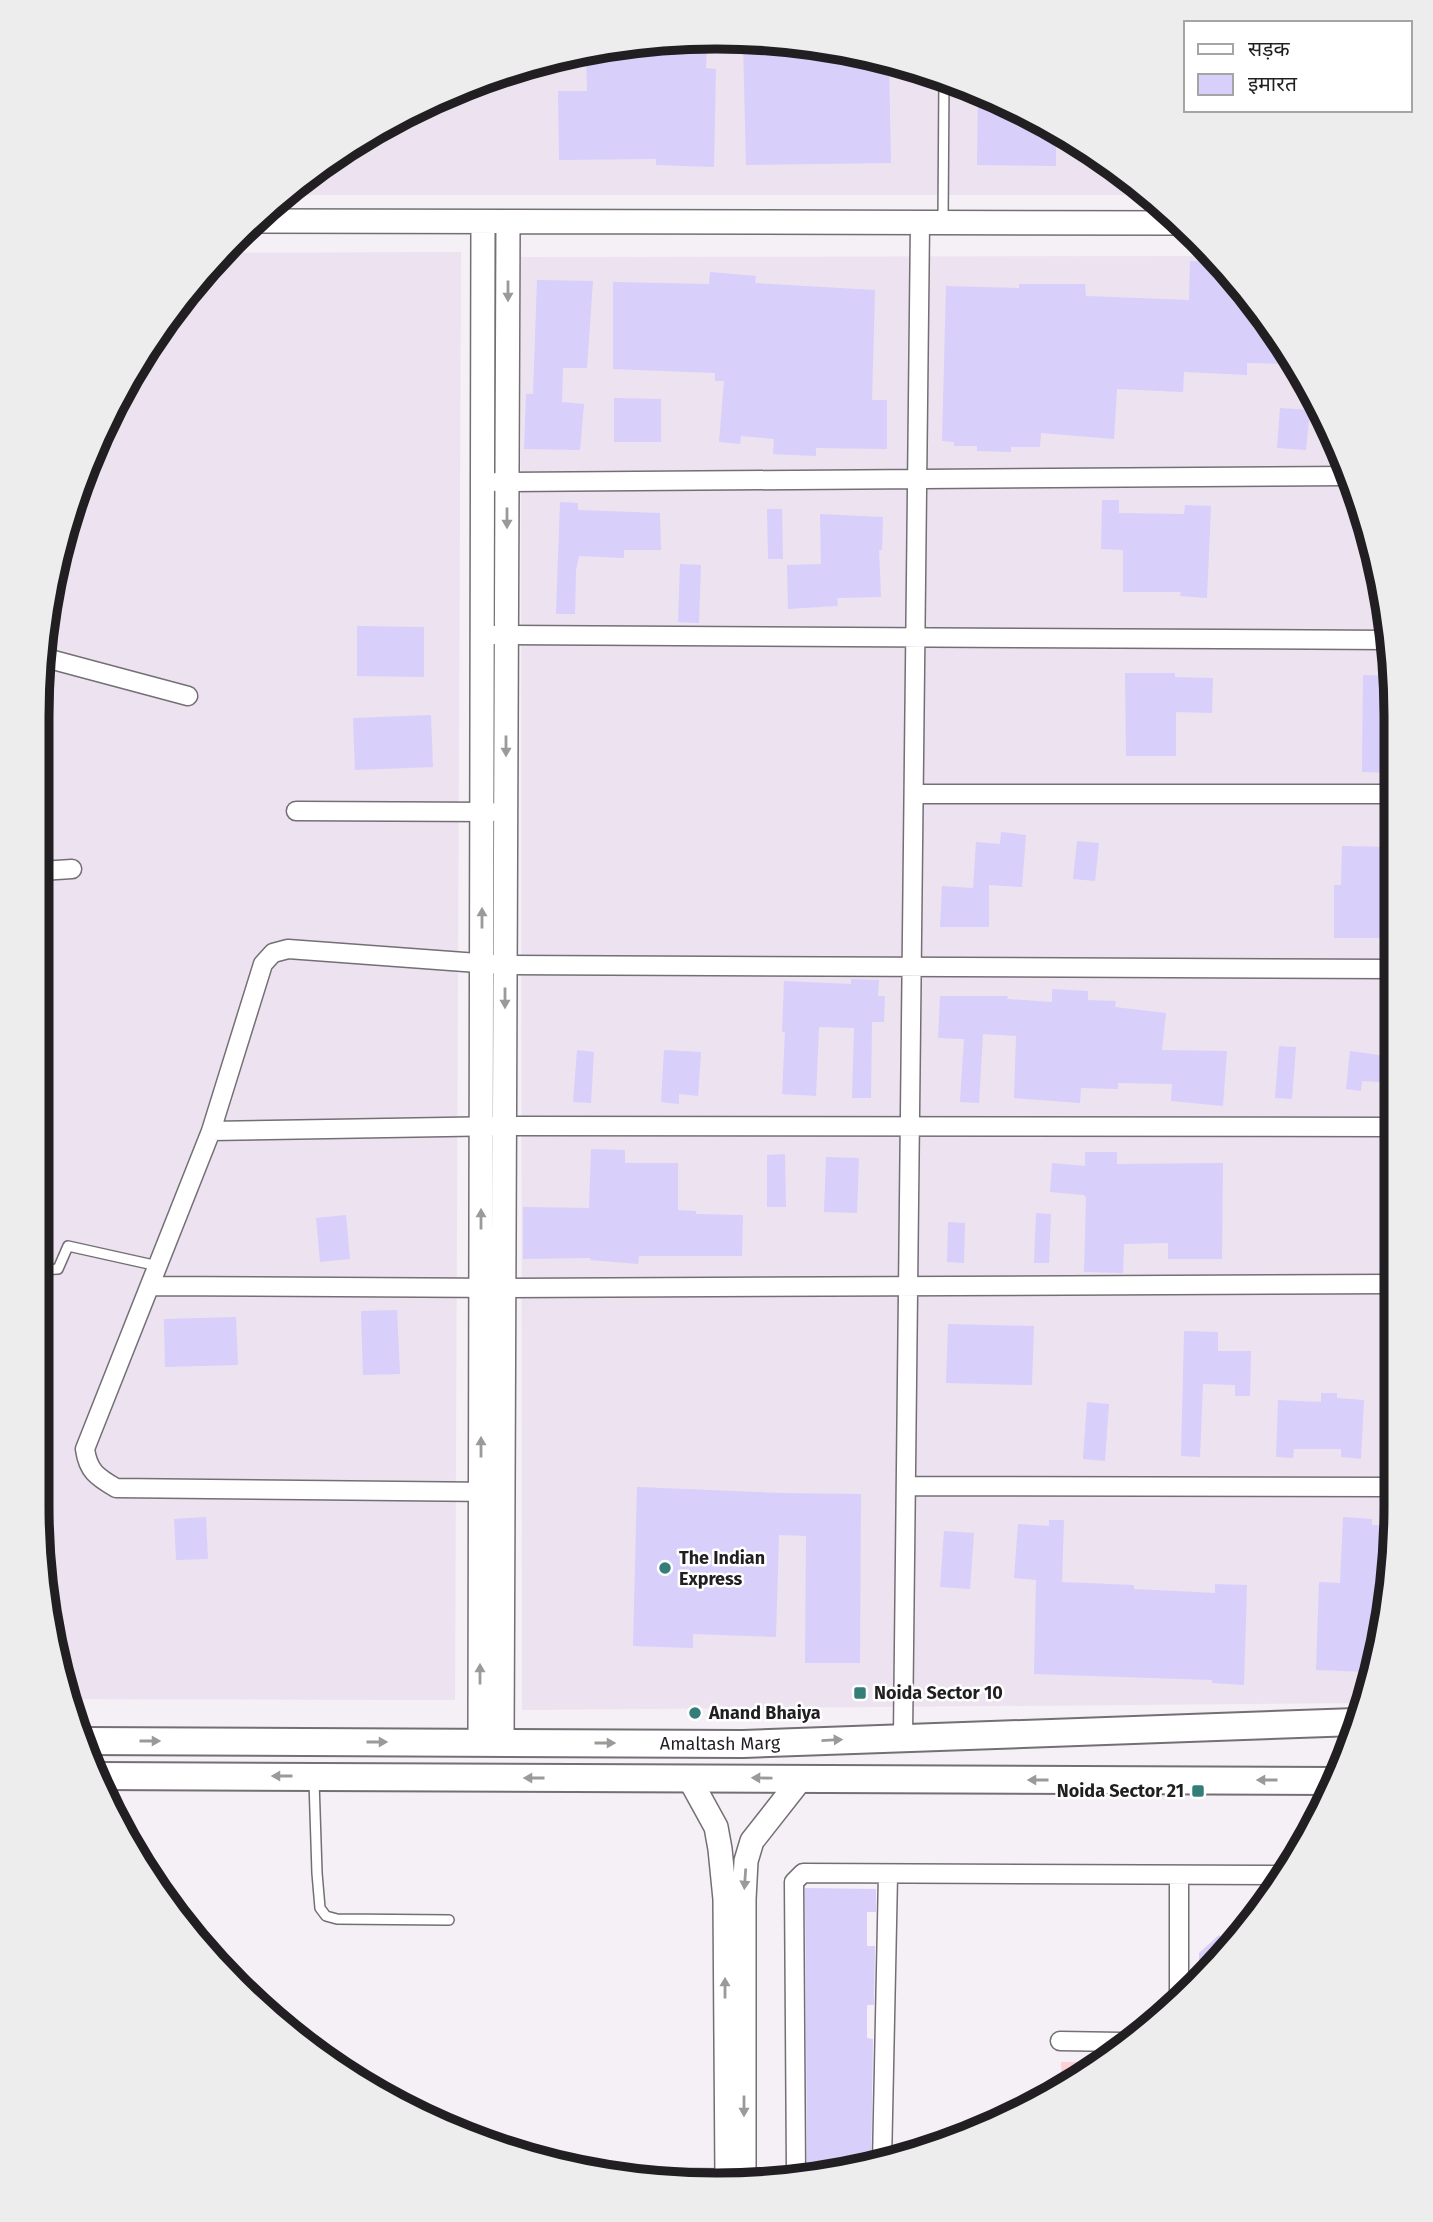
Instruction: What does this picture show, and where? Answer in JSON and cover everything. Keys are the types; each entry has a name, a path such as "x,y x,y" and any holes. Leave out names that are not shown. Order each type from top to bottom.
{"main road":[{"name":"Amaltash Marg","path":"92,1741 743,1744 903,1736 1348,1722"},
{"name":"Amaltash Marg","path":"107,1776 689,1778 1180,1790 1324,1782"}],"street":[{"path":"270,221 1165,223"},
{"path":"483,222 482,964 493,1126"},
{"path":"491,1743 493,1126 505,965 508,222"},
{"path":"903,1736 918,480 932,223"},
{"path":"482,483 1339,477"},
{"path":"482,635 1379,640"},
{"path":"52,660 188,696"},
{"path":"914,794 1384,794"},
{"path":"296,811 505,812"},
{"path":"49,871 72,870"},
{"path":"492,1492 116,1488 100,1479 87,1465 85,1449 211,1130 263,964 273,954 288,949 505,965 1384,969"},
{"path":"211,1130 493,1126 1384,1127"},
{"path":"150,1286 492,1288 1384,1284"},
{"path":"907,1486 1384,1488"},
{"path":"689,1778 716,1827 718,1837 734,2025"},
{"path":"718,1837 728,1847 737,1851 752,1841 800,1780"},
{"path":"733,2173 734,2025 746,1861 752,1841"},
{"path":"796,2168 794,1882 803,1873 1273,1874"},
{"path":"882,2152 888,1875"},
{"path":"1179,1875 1179,1986"},
{"path":"1060,2041 1113,2042"}],"lane":[{"path":"932,223 943,89"},
{"path":"49,1269 58,1269 68,1246 158,1266"},
{"path":"314,1776 317,1873 320,1908 326,1916 337,1919 449,1920"}],"shaded area":[{"path":"716,49 760,50 847,62 931,84 1012,118 1050,138 1133,195 300,195 383,138 421,118 502,84 586,62 673,50"},
{"path":"461,252 455,1700 78,1699 62,1636 55,1593 49,1506 49,716 55,629 62,586 84,502 118,421 161,346 187,310 237,253"},
{"path":"1199,256 1246,310 1295,383 1315,421 1349,502 1371,586 1383,673 1383,1549 1371,1636 1354,1703 522,1710 521,257"},
{"path":"1061,2062 1085,2062 1062,2077"}],"building":[{"path":"707,49 706,68 716,69 714,167 656,165 656,159 559,160 558,91 587,91 586,62 673,50"},
{"path":"743,50 804,55 889,72 891,163 746,165"},
{"path":"978,103 1056,142 1056,166 977,165"},
{"path":"1190,261 1204,261 1246,310 1283,364 1247,363 1247,375 1184,372 1183,392 1117,389 1114,439 1041,433 1040,447 1011,447 1011,452 977,451 977,446 954,446 954,442 942,441 946,286 1019,288 1019,284 1085,284 1086,296 1189,300"},
{"path":"710,272 756,276 755,283 875,290 872,400 887,400 887,449 816,448 816,456 773,454 774,439 741,436 740,444 719,442 724,381 715,381 715,373 613,369 613,282 709,284"},
{"path":"537,280 593,281 587,368 563,368 562,402 584,404 580,450 524,449 526,394 533,394"},
{"path":"614,398 661,399 661,442 614,442"},
{"path":"1280,408 1309,410 1306,450 1277,448"},
{"path":"1102,500 1119,500 1119,513 1184,514 1185,505 1211,506 1207,598 1180,596 1181,592 1123,592 1123,550 1101,549"},
{"path":"560,502 578,503 578,510 660,513 661,550 624,550 624,558 579,556 575,614 556,614"},
{"path":"767,509 782,509 783,559 768,559"},
{"path":"820,514 883,517 882,550 879,550 881,597 837,598 838,606 788,609 787,565 821,564"},
{"path":"680,564 701,565 699,623 678,622"},
{"path":"357,626 424,627 424,677 357,676"},
{"path":"1125,673 1175,673 1175,677 1213,678 1212,713 1176,712 1176,756 1126,756"},
{"path":"1363,675 1383,676 1384,773 1362,772"},
{"path":"431,715 433,767 355,770 353,718"},
{"path":"1001,832 1026,835 1022,887 989,885 989,927 940,927 942,886 973,888 976,842 1000,844"},
{"path":"1077,841 1099,843 1095,881 1073,879"},
{"path":"1342,846 1384,847 1384,938 1334,938 1334,885 1341,885"},
{"path":"851,979 879,980 878,996 885,996 884,1022 872,1022 871,1098 852,1098 854,1028 819,1027 816,1096 782,1094 784,981 851,984"},
{"path":"1052,989 1088,991 1088,1000 1116,1001 1115,1007 1166,1013 1162,1050 1227,1051 1223,1106 1171,1101 1172,1084 1118,1083 1118,1089 1081,1088 1080,1103 1014,1098 1016,1036 983,1034 979,1103 960,1102 964,1039 938,1038 940,996 1008,996 1007,999 1052,1002"},
{"path":"1279,1046 1296,1047 1292,1099 1275,1098"},
{"path":"577,1050 594,1052 591,1103 573,1102"},
{"path":"664,1050 701,1052 698,1096 679,1094 679,1104 661,1102"},
{"path":"1350,1051 1384,1056 1384,1082 1362,1081 1361,1091 1346,1089"},
{"path":"591,1149 625,1150 625,1163 678,1163 678,1210 696,1211 696,1214 743,1215 742,1256 639,1256 638,1264 590,1260 591,1258 523,1259 523,1207 589,1208"},
{"path":"1085,1152 1117,1152 1117,1164 1223,1163 1222,1259 1168,1259 1168,1243 1124,1244 1123,1273 1084,1272 1086,1198 1084,1195 1050,1192 1052,1163 1085,1166"},
{"path":"785,1154 786,1207 767,1207 767,1155"},
{"path":"826,1157 859,1158 857,1213 824,1212"},
{"path":"1036,1213 1051,1214 1049,1263 1034,1263"},
{"path":"346,1215 350,1259 320,1262 316,1218"},
{"path":"948,1222 965,1223 964,1263 947,1262"},
{"path":"397,1310 400,1374 363,1375 361,1311"},
{"path":"236,1317 238,1365 165,1367 164,1319"},
{"path":"948,1324 1034,1326 1032,1385 946,1383"},
{"path":"1184,1331 1218,1332 1218,1351 1251,1351 1250,1396 1235,1396 1235,1385 1203,1384 1200,1457 1181,1456"},
{"path":"1321,1393 1337,1393 1337,1398 1364,1400 1361,1459 1341,1457 1341,1449 1294,1449 1293,1458 1276,1457 1278,1400 1321,1402"},
{"path":"1087,1402 1109,1404 1105,1461 1083,1459"},
{"path":"637,1487 861,1494 860,1663 805,1663 806,1536 779,1535 776,1637 693,1634 693,1648 633,1646"},
{"path":"206,1517 208,1559 176,1560 174,1519"},
{"path":"1343,1517 1372,1519 1372,1525 1384,1526 1378,1593 1362,1672 1316,1670 1319,1582 1340,1583"},
{"path":"1049,1520 1064,1520 1062,1582 1134,1585 1134,1589 1215,1593 1215,1584 1247,1585 1244,1685 1212,1683 1212,1680 1034,1674 1036,1580 1014,1578 1018,1524 1049,1526"},
{"path":"944,1531 974,1533 970,1589 940,1587"},
{"path":"805,1888 876,1889 876,1912 867,1912 867,1946 875,1946 874,2005 867,2005 867,2038 873,2039 871,2154 807,2167"},
{"path":"1219,1935 1224,1939 1199,1966 1199,1953"}],"place":[{"name":"The Indian Express","path":"665,1568"},
{"name":"Noida Sector 10","path":"860,1693"},
{"name":"Anand Bhaiya","path":"695,1713"},
{"name":"Noida Sector 21","path":"1198,1791"}]}
